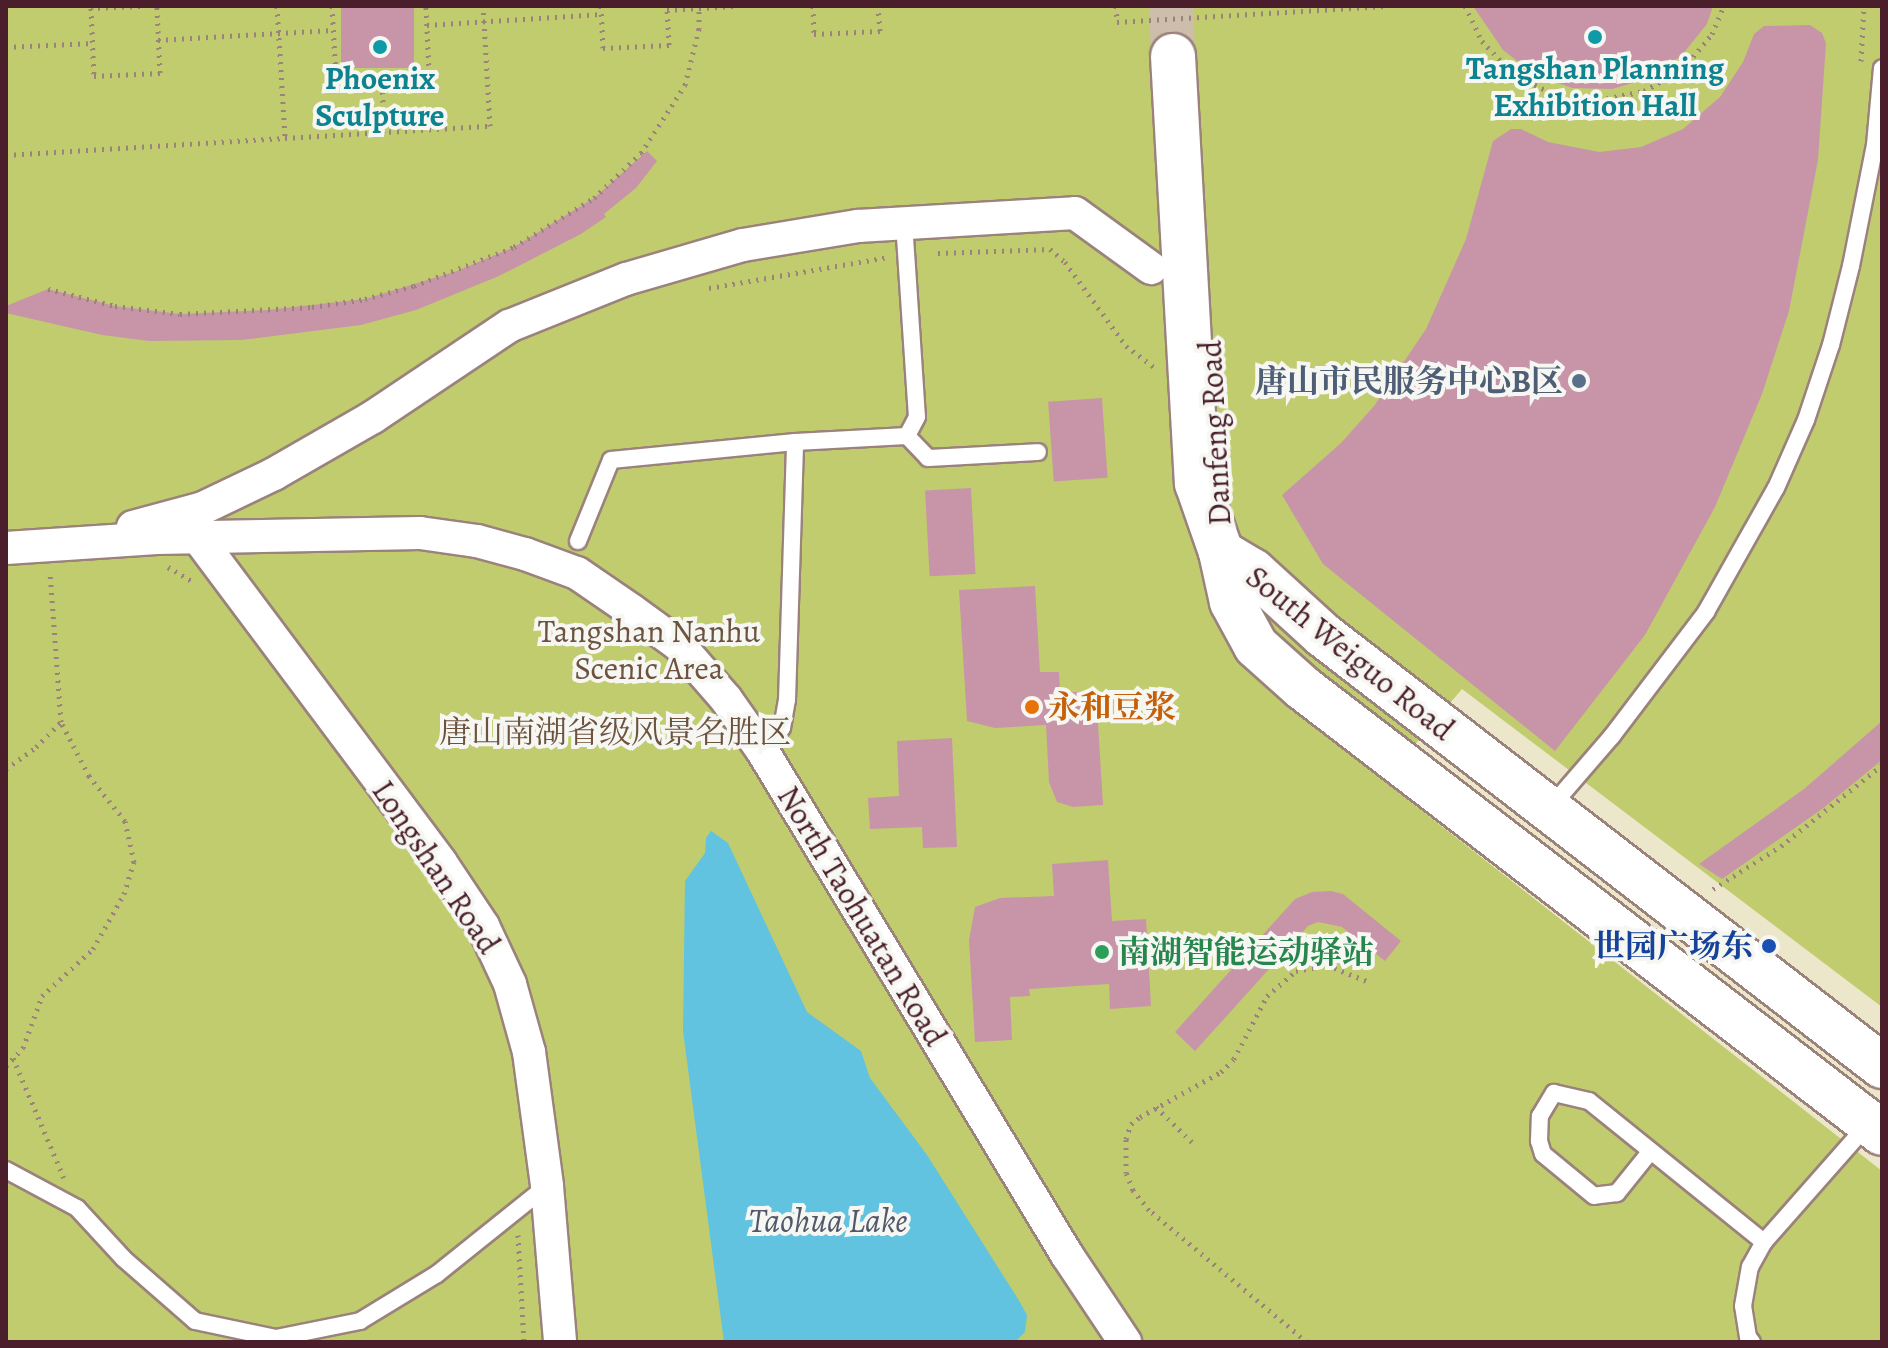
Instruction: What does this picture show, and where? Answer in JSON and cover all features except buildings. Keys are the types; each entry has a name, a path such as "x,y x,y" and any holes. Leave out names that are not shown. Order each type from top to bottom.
{"main road":[{"name":"Danfeng Road","path":"1184,54 1221,552"},
{"name":"South Weiguo Road","path":"1221,552 1253,571 1323,635 1882,1066"},
{"name":"South Weiguo Road","path":"1221,552 1232,602 1256,646 1303,688 1875,1128"}],"street":[{"path":"133,527 203,508 274,474 373,417 509,326 568,301 686,260 743,245 904,222 1075,213 1151,268"},
{"name":"North Taohuatan Road","path":"6,548 157,538 199,539 334,532 420,533 477,541 564,568 609,595 679,645 726,699 762,750 1067,1255 1125,1342"},
{"name":"Longshan Road","path":"199,539 441,863 483,926 510,984 529,1052 547,1186 560,1342"}],"lane":[{"path":"1548,810 1612,736 1706,612 1776,488 1806,420 1831,345 1851,266 1875,145 1882,68"},
{"path":"904,222 917,417 907,436"},
{"path":"578,541 611,460 795,442 907,436 928,458 1038,452"},
{"path":"762,750 782,728 787,700 795,442"},
{"path":"1650,1152 1617,1193 1594,1196 1543,1154 1539,1141 1540,1116 1554,1093 1578,1096 1650,1152 1764,1242"},
{"path":"1752,1342 1748,1337 1743,1306 1750,1267 1764,1242 1875,1128"},
{"path":"6,1170 77,1208 124,1259 195,1321 276,1338 360,1321 437,1274 547,1186"}],"path":[{"path":"140,6 91,8 94,76 160,73 157,6"},
{"path":"277,6 285,138"},
{"path":"332,6 336,78 429,73 426,6"},
{"path":"6,155 490,126 483,6"},
{"path":"601,6 603,48 669,45 667,8 734,6"},
{"path":"813,6 814,34 880,31 878,6"},
{"path":"1116,6 1117,22 1386,6"},
{"path":"1465,6 1482,41 1513,74 1554,94 1599,100 1644,91 1683,69 1712,34 1724,6"},
{"path":"1861,65 1864,6"},
{"path":"48,289 115,306 167,313 214,314 312,307 365,299 414,286 514,247 594,198 641,153 685,85 694,56 699,7"},
{"path":"427,25 602,14"},
{"path":"158,40 333,30"},
{"path":"6,47 93,43"},
{"path":"382,76 384,132"},
{"path":"933,253 1050,249 1065,262 1126,346 1156,369"},
{"path":"698,290 808,268 903,255"},
{"path":"6,1066 23,1048 42,996 93,949 124,894 134,862 125,821 89,776 61,722 50,560"},
{"path":"159,562 196,583"},
{"path":"6,769 36,747 61,722"},
{"path":"1713,889 1781,846 1882,765"},
{"path":"1307,1342 1149,1210 1133,1190 1126,1173 1126,1139 1131,1124 1221,1072 1234,1059 1267,996 1296,971 1327,965 1369,982"},
{"path":"13,1058 77,1208"},
{"path":"1156,1107 1192,1142"},
{"path":"518,1219 524,1342"}],"green space":[{"name":"Tangshan Nanhu Scenic Area","path":"6,6 1882,6 1882,1007 1462,689 1384,781 1882,1171 1882,1342 6,1342"}],"water":[{"name":"Taohua Lake","path":"711,831 728,843 807,1012 861,1051 870,1078 927,1155 1018,1299 1027,1315 1025,1332 1015,1342 724,1342 683,1031 685,881 705,853 706,838"}],"tunnel":[{"path":"1171,6 1173,56"}],"place":[{"name":"Tangshan Planning Exhibition Hall","path":"1595,37"},
{"name":"Phoenix Sculpture","path":"380,47"},
{"name":"唐山市民服务中心B区","path":"1579,381"},
{"name":"永和豆浆","path":"1032,707"},
{"name":"世园广场东","path":"1769,946"},
{"name":"南湖智能运动驿站","path":"1102,952"}],"park label":[{"name":"唐山南湖省级风景名胜区","path":"615,732"}]}
